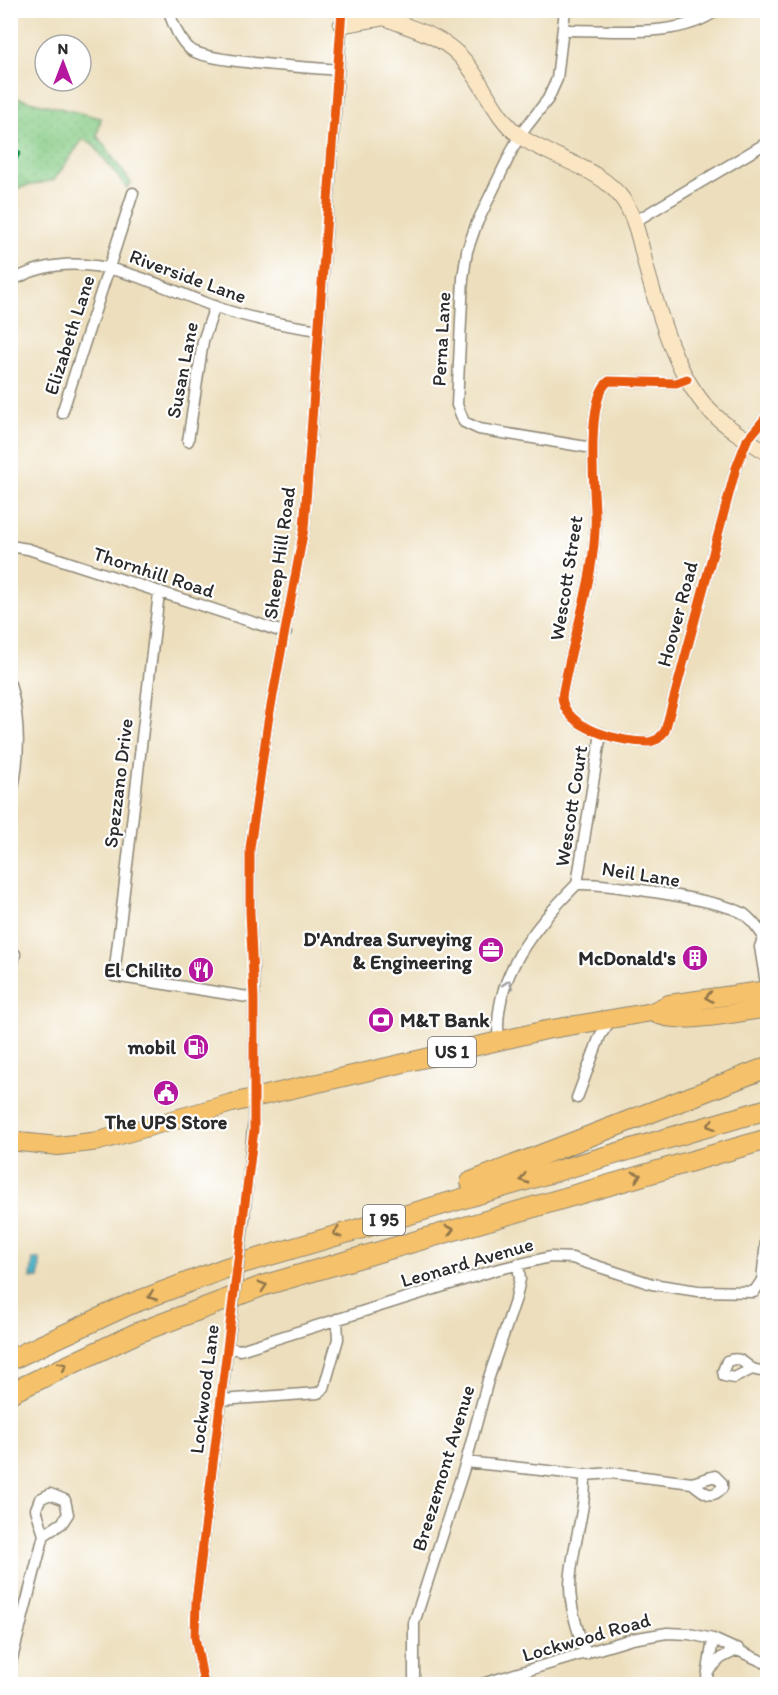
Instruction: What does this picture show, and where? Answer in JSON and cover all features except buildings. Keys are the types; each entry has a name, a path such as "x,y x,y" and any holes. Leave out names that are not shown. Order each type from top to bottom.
{"highway":[{"path":"399,1215 442,1191 539,1157 768,1067"},
{"name":"I 95","path":"10,1360 96,1319 193,1280 259,1257 768,1109"},
{"name":"I 95","path":"10,1392 136,1333 256,1288 766,1140"}],"main road":[{"name":"US 1","path":"10,1141 46,1146 82,1144 254,1098 499,1041 612,1017 652,1012 669,1004 767,991"},
{"name":"US 1","path":"652,1012 659,1016 691,1018 768,1008"}],"street":[{"path":"169,10 177,32 187,46 200,54 254,63 337,70"},
{"name":"Perna Lane","path":"565,10 557,79 548,99 519,136 476,225 467,251 463,278 457,405 464,422 479,429 592,448"},
{"path":"563,30 670,29 694,25 717,10"},
{"path":"342,16 376,14 437,38 458,54 499,113 519,136 543,151 604,181 624,201 634,222 657,304 687,379 710,410 747,440 768,453"},
{"name":"Sheep Hill Road","path":"254,1098 250,848 268,722 304,529 342,16"},
{"path":"634,222 768,142"},
{"name":"Elizabeth Lane","path":"63,414 133,193"},
{"name":"Riverside Lane","path":"10,282 44,267 77,264 109,268 146,277 214,306 270,323 319,330"},
{"name":"Susan Lane","path":"188,441 203,341 214,306"},
{"name":"Wescott Street","path":"601,733 572,720 563,706 562,697 596,529 592,448 598,399 604,384 617,380 676,383 687,379"},
{"name":"Hoover Road","path":"601,733 650,742 658,739 665,731 736,468 747,440 768,415"},
{"name":"Thornhill Road","path":"10,546 28,549 286,633"},
{"name":"Spezzano Drive","path":"159,593 114,976 254,999"},
{"path":"10,684 18,742 10,801"},
{"name":"Wescott Court","path":"577,884 601,733"},
{"name":"Neil Lane","path":"499,1041 498,1017 520,953 538,924 577,884 616,888 723,906 743,914 765,938"},
{"path":"767,991 760,947 768,924"},
{"path":"10,975 15,954"},
{"path":"577,1098 600,1036 612,1017"},
{"name":"Lockwood Lane","path":"204,1684 195,1644 195,1601 253,1142 254,1098"},
{"name":"Leonard Avenue","path":"228,1347 240,1350 518,1264 550,1257 572,1258 652,1284 745,1294 754,1292 762,1280 768,1223"},
{"name":"Breezemont Avenue","path":"414,1684 414,1623 466,1462 488,1380 516,1298 520,1279 518,1264"},
{"path":"221,1400 318,1393 324,1389 338,1339 337,1319"},
{"path":"752,1369 768,1372"},
{"path":"466,1462 585,1475 612,1473 692,1483"},
{"path":"585,1475 585,1496 570,1588 574,1618 586,1654"},
{"path":"10,1666 44,1535"},
{"path":"10,1613 22,1616"},
{"name":"Lockwood Road","path":"482,1684 658,1634 690,1634 713,1639 739,1649 768,1665"},
{"path":"706,1684 713,1639"},
{"path":"708,1671 714,1663 739,1649"}],"green space":[{"path":"10,94 17,98 101,118 97,136 131,183 127,188 92,143 83,139 54,180 11,192"}],"water":[{"path":"33,1259 40,1259 39,1278 31,1278"}],"marked path":[{"path":"10,129 19,148 10,166"}],"cycle path":[{"path":"204,1684 195,1637 196,1601 254,1130 254,998 250,848 268,722 304,529 342,10"},
{"path":"687,379 676,383 609,381 602,390 597,404 593,442 595,511 593,557 562,697 565,708 573,718 597,732 625,740 650,742 658,739 665,731 736,468 747,440 768,415"}],"place":[{"name":"D'Andrea Surveying & Engineering","path":"491,950"},
{"name":"McDonald's","path":"695,958"},
{"name":"El Chilito","path":"201,970"},
{"name":"M&T Bank","path":"381,1020"},
{"name":"mobil","path":"196,1047"},
{"name":"The UPS Store","path":"166,1093"}]}
